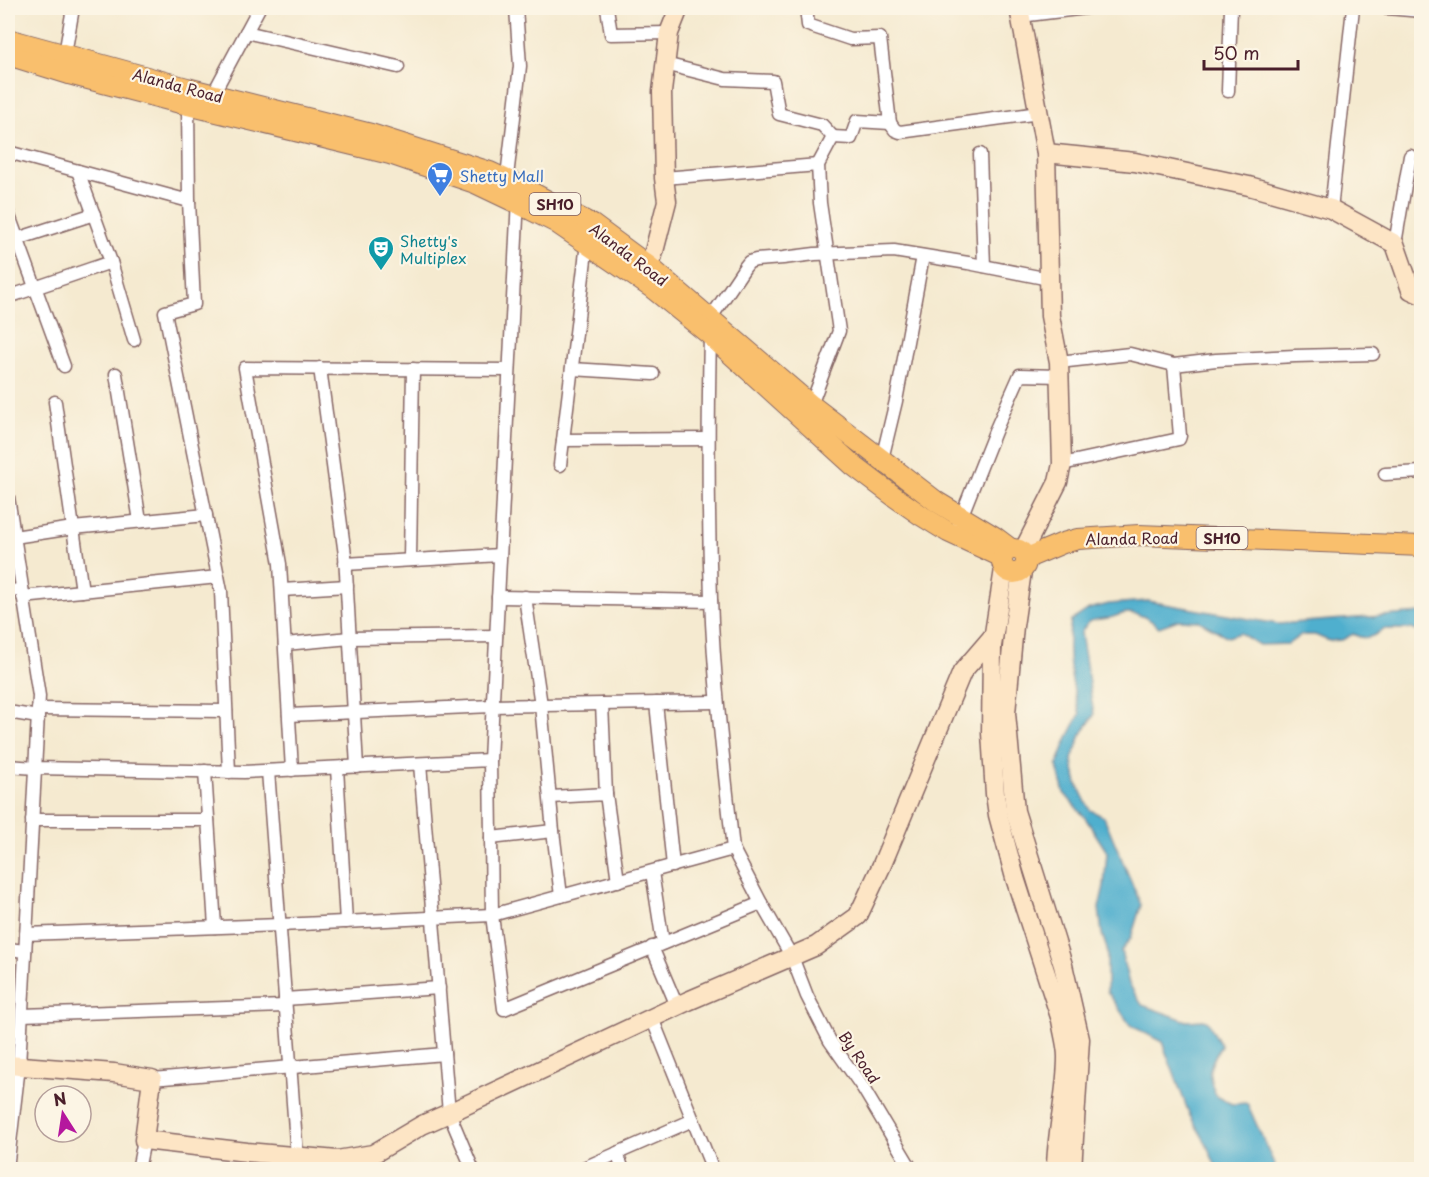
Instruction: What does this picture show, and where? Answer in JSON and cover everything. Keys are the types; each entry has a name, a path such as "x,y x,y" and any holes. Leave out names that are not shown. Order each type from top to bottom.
{"main road":[{"name":"Alanda Road","path":"8,39 371,134 427,158"},
{"name":"Alanda Road","path":"8,55 69,74 188,105 390,154 427,158 490,172 512,192 587,243 638,265"},
{"name":"Alanda Road","path":"512,192 592,225 710,327 937,502 957,526"},
{"name":"Alanda Road","path":"710,327 854,466 922,516 995,537 1015,559 1078,539 1139,535 1422,546"}],"street":[{"path":"65,54 73,8"},
{"path":"213,94 259,8"},
{"path":"516,8 520,66 512,192 509,370 490,760 492,915 504,1009 761,903"},
{"path":"607,8 611,34 669,33"},
{"path":"638,265 667,201 664,178 662,92 669,33 679,8"},
{"path":"806,8 808,24 850,39 880,38 890,123 895,130 900,132 1039,113"},
{"path":"1056,1170 1066,1070 1066,1044 998,815 991,733 992,656 993,636 1015,559 1058,482 1062,464 1059,369 1050,316 1046,153 1020,12 1086,8"},
{"path":"1228,91 1231,8"},
{"path":"1331,209 1353,8"},
{"path":"1387,8 1422,11"},
{"path":"246,32 398,67"},
{"path":"665,64 726,80 773,81 779,114 822,125 833,137 851,138 857,121 890,123"},
{"path":"188,105 189,201 194,304 165,312 221,591 229,772"},
{"path":"811,405 839,331 819,203 818,165 833,137"},
{"path":"8,152 189,201"},
{"path":"1046,153 1135,162 1249,186 1331,209 1395,244"},
{"path":"980,154 984,266"},
{"path":"1410,156 1395,244 1411,290 1422,295"},
{"path":"664,178 818,165"},
{"path":"78,171 111,262 134,340"},
{"path":"8,213 64,366"},
{"path":"17,239 94,214"},
{"path":"560,465 587,243"},
{"path":"26,934 492,915 733,849 717,702 711,600 708,439 710,327 745,267 756,260 826,254 894,252 1049,279"},
{"path":"882,459 896,401 923,256"},
{"path":"8,297 111,262"},
{"path":"957,526 1020,375 1130,354 1174,366 1216,360 1373,354"},
{"path":"1062,464 1179,439 1174,366"},
{"path":"292,770 280,564 244,368 509,370"},
{"path":"320,368 345,564 357,767"},
{"path":"410,560 413,369"},
{"path":"572,369 653,374"},
{"path":"116,374 140,521"},
{"path":"55,402 82,591"},
{"path":"563,440 708,439"},
{"path":"1385,474 1422,472"},
{"path":"8,497 39,696 22,1015 13,1066 8,1170"},
{"path":"14,537 73,528 206,515"},
{"path":"345,564 500,555"},
{"path":"1015,559 1014,626 1005,713 1015,812 1064,966 1080,1039 1072,1170"},
{"path":"8,592 82,591 218,577"},
{"path":"282,590 347,586"},
{"path":"498,597 711,600"},
{"path":"525,597 541,705 561,896"},
{"path":"285,644 350,638 496,636"},
{"path":"144,1140 297,1156 335,1165 376,1162 422,1125 677,1006 816,946 858,916 881,867 962,672 993,636"},
{"path":"289,715 492,706 717,702"},
{"path":"656,703 673,866"},
{"path":"602,704 606,794 618,881"},
{"path":"8,712 226,711"},
{"path":"8,766 229,772 490,760"},
{"path":"420,764 448,1113 473,1170"},
{"path":"337,768 346,922"},
{"path":"205,771 215,927"},
{"path":"268,771 297,1156"},
{"path":"551,797 606,794"},
{"path":"32,820 208,820"},
{"path":"491,838 553,831"},
{"name":"By Road","path":"733,849 792,957 807,996 830,1041 863,1088 912,1170"},
{"path":"652,872 657,945 677,1006"},
{"path":"8,950 25,951"},
{"path":"22,1015 285,1002 439,988"},
{"path":"652,1018 713,1170"},
{"path":"13,1066 114,1073 152,1079 444,1054"},
{"path":"138,1170 152,1079"},
{"path":"579,1170 693,1120"},
{"path":"617,1153 623,1170"}],"water":[{"path":"1148,601 1278,624 1421,613 1421,633 1412,629 1383,629 1369,637 1353,634 1342,640 1329,641 1315,635 1301,635 1288,644 1259,645 1240,633 1228,637 1199,621 1178,620 1159,627 1144,617 1128,613 1092,621 1081,633 1094,715 1081,735 1072,759 1077,784 1090,810 1104,817 1141,905 1131,938 1121,951 1129,984 1142,1005 1187,1021 1204,1020 1208,1022 1221,1046 1211,1065 1210,1076 1213,1089 1217,1097 1232,1104 1247,1103 1275,1166 1272,1169 1217,1169 1205,1141 1190,1116 1162,1042 1130,1025 1107,991 1107,949 1102,934 1099,908 1104,886 1107,852 1086,819 1064,793 1057,766 1080,714 1070,668 1071,621 1089,609 1109,604"}],"place":[{"name":"Shetty Mall","path":"440,198"},
{"name":"Shetty's Multiplex","path":"381,272"}]}
